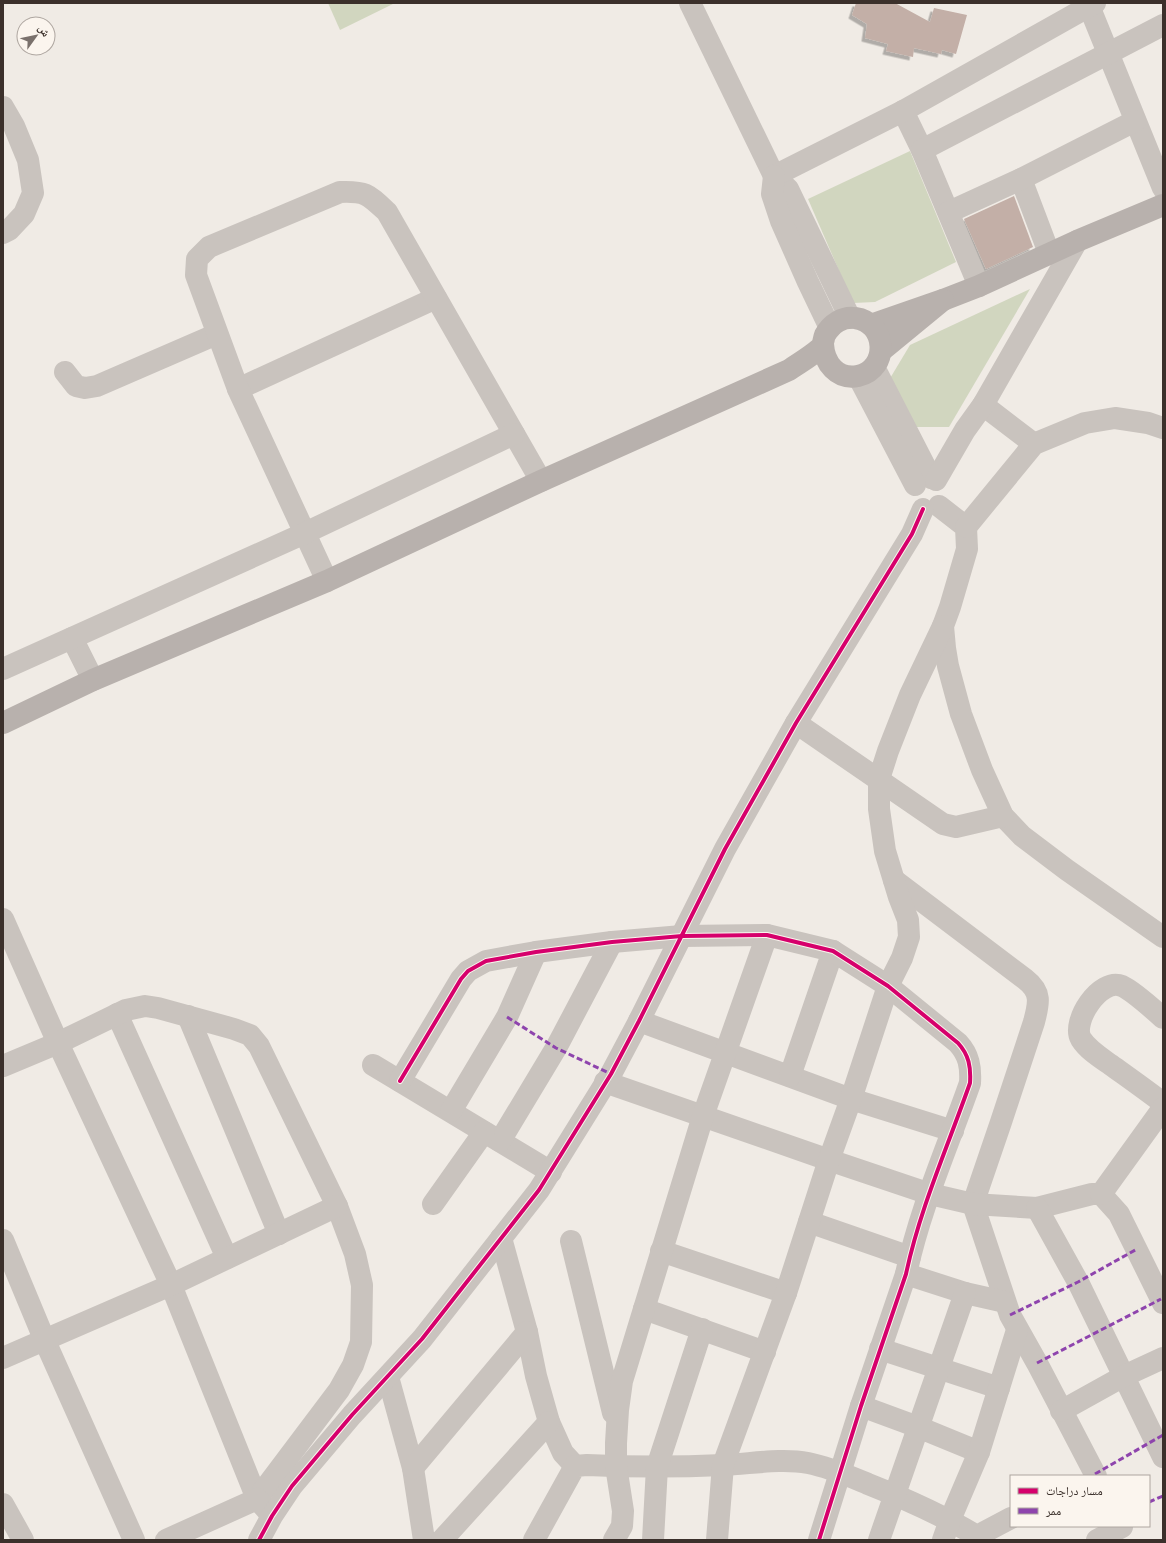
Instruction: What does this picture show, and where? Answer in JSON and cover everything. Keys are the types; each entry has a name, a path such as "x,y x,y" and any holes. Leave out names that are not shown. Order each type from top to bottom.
{"main road":[{"path":"871,325 979,286 1049,253 1163,205"},
{"path":"826,336 823,353 827,362 840,374 849,376 871,365 943,300"},
{"path":"3,723 93,680 327,581 541,481 789,370 821,348 826,336 837,322 850,318 864,320 878,332 881,341 871,365"},
{"path":"789,370 833,369"}],"street":[{"path":"690,3 774,176 788,189 850,318"},
{"path":"774,176 903,111 1092,5 1108,54 1163,188"},
{"path":"922,150 1108,54 1160,33"},
{"path":"3,106 14,126 28,160 33,193 24,214 9,230 3,233"},
{"path":"903,111 949,212 979,286"},
{"path":"949,212 1021,179 1136,121"},
{"path":"774,176 772,194 782,222 808,282 826,336"},
{"path":"1021,179 1049,253"},
{"path":"327,581 238,389 196,275 198,259 209,247 340,192 358,191 370,195 387,212 541,481"},
{"path":"966,527 931,508 918,506 913,496 927,481 983,405 1077,241"},
{"path":"238,389 436,298"},
{"path":"65,372 76,386 84,388 97,386 217,334"},
{"path":"259,1540 272,1516 292,1486 319,1452 422,1339 539,1190 551,1172 605,1082 639,1021 725,849 796,723 912,534 931,508 944,496 944,490 927,481 871,365"},
{"path":"983,405 1034,444"},
{"path":"717,1540 723,1465 786,1293 828,1160 851,1099 888,986 902,958 909,937 908,920 885,851 879,809 879,778 910,695 943,626 950,607 968,548 966,527 1034,444 1085,423 1116,418 1148,423 1163,428"},
{"path":"3,669 305,533 514,434"},
{"path":"943,626 948,666 961,714 982,770 1003,816 1022,836 1067,870 1163,937"},
{"path":"72,638 93,680"},
{"path":"796,723 879,778 943,824 950,826 975,823 1003,816"},
{"path":"894,880 1032,985 1037,993 1038,1006 1034,1022 973,1204 1010,1315 1094,1475"},
{"path":"3,919 58,1042 171,1285 257,1499 272,1516"},
{"path":"614,1540 622,1526 623,1511 616,1466 617,1428 622,1381 704,1116 767,935"},
{"path":"400,1081 455,988 468,971 486,961 536,952 612,942 682,936 767,935 833,951 888,986 958,1043 966,1052 971,1070 970,1083 930,1194 819,1540"},
{"path":"433,1204 492,1136 556,1048 612,942"},
{"path":"790,1076 833,951"},
{"path":"452,1111 507,1017 536,952"},
{"path":"1163,1018 1121,986 1111,985 1102,988 1096,994 1082,1016 1078,1032 1082,1040 1093,1052 1163,1103"},
{"path":"3,1066 126,1010 145,1006 188,1016 250,1035 259,1046 337,1206 355,1254 362,1284 361,1342 353,1365 339,1390 257,1499 166,1540"},
{"path":"117,1014 227,1258"},
{"path":"188,1016 279,1234"},
{"path":"639,1021 851,1099 953,1131"},
{"path":"373,1065 452,1111 551,1172"},
{"path":"605,1082 930,1194 973,1204 1037,1208 1092,1194 1102,1194 1119,1214 1163,1303"},
{"path":"1102,1194 1163,1108"},
{"path":"3,1358 171,1285 337,1206"},
{"path":"1037,1208 1078,1282 1163,1458"},
{"path":"809,1222 965,1292 1005,1302"},
{"path":"501,1238 527,1332 536,1376 549,1422 564,1454 575,1466 657,1467 773,1462 808,1463 840,1473 895,1495 950,1520 978,1538 1010,1519"},
{"path":"3,1240 45,1341 134,1540"},
{"path":"571,1241 617,1428"},
{"path":"661,1251 786,1293"},
{"path":"879,1540 965,1292"},
{"path":"644,1309 765,1352"},
{"path":"653,1540 657,1467 702,1329"},
{"path":"943,1540 979,1452 1017,1330"},
{"path":"413,1468 527,1332"},
{"path":"880,1349 999,1388"},
{"path":"1061,1411 1124,1376 1163,1358"},
{"path":"388,1377 413,1468 424,1540"},
{"path":"861,1406 979,1452"},
{"path":"442,1540 549,1422"},
{"path":"534,1540 575,1466"},
{"path":"3,1504 23,1540"},
{"path":"1097,1540 1124,1531"}],"green space":[{"path":"328,3 395,3 340,30"},
{"path":"910,151 956,262 875,302 853,303 808,199"},
{"path":"1030,289 949,427 912,427 889,380 910,345"}],"building":[{"path":"856,3 895,3 930,22 934,8 967,15 956,54 942,50 941,54 914,48 913,57 886,51 888,44 865,38 867,24 852,15"},
{"path":"1014,196 1033,247 986,269 964,219"}],"marked path":[{"path":"507,1017 556,1048 611,1074"},
{"path":"1010,1315 1078,1282 1137,1249"},
{"path":"1037,1363 1161,1299"},
{"path":"1095,1474 1163,1435"},
{"path":"1150,1502 1163,1496"}],"cycle path":[{"path":"259,1540 272,1516 292,1486 352,1415 422,1339 539,1190 611,1074 725,849 796,723 912,534 923,509"},
{"path":"400,1081 461,979 468,971 486,961 536,952 612,942 682,936 767,935 833,951 888,986 958,1043 967,1057 970,1072 970,1083 919,1225 906,1274 861,1406 819,1540"}]}
